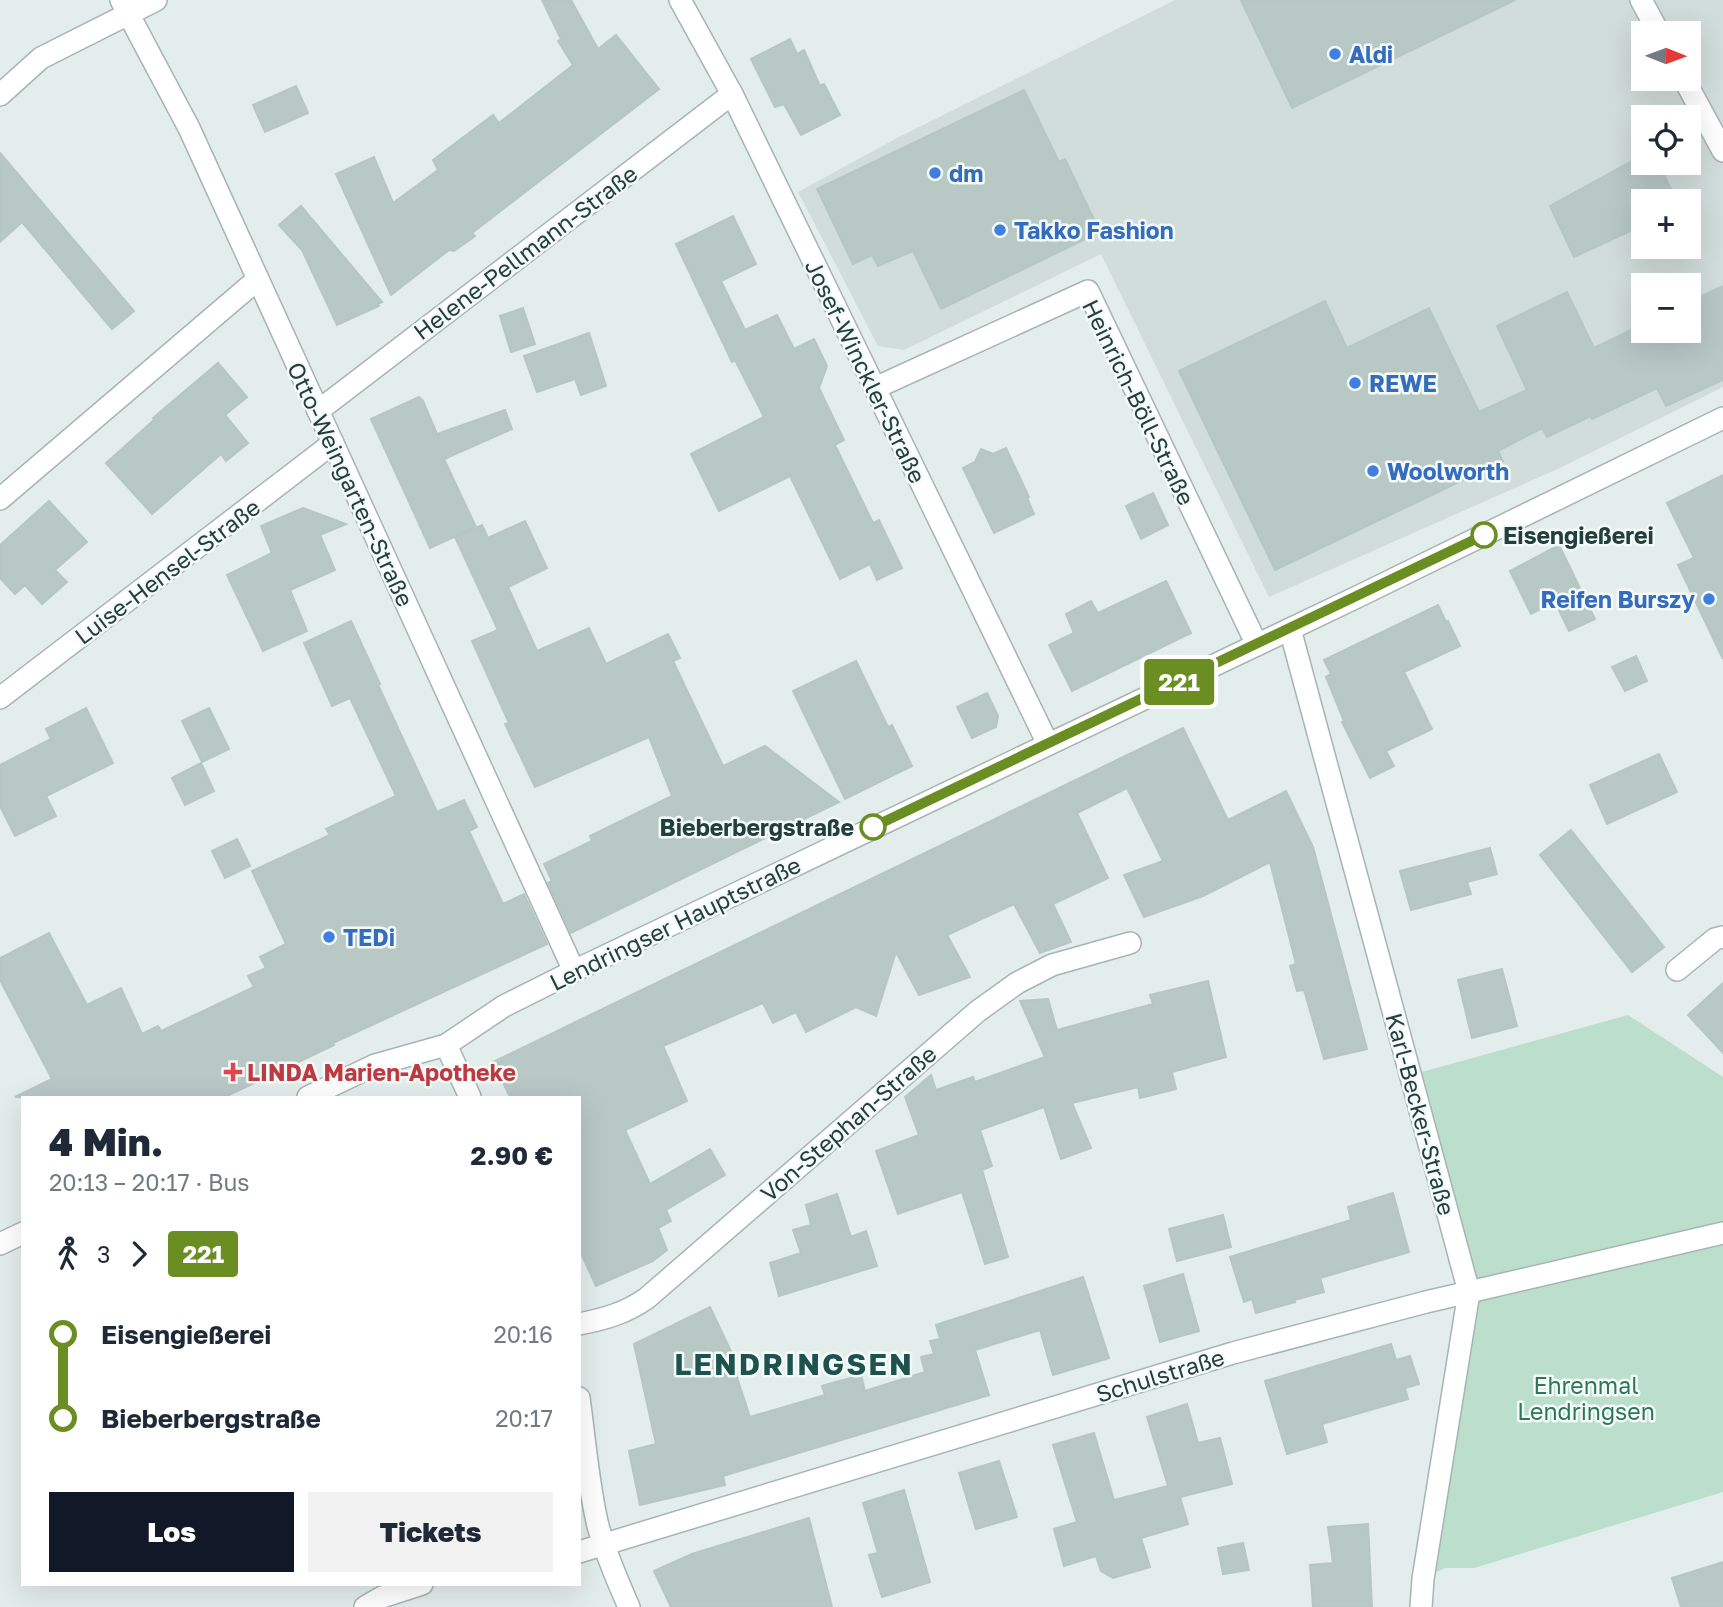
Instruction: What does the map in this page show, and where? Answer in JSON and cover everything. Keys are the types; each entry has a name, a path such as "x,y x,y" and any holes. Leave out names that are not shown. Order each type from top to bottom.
{"street":[{"path":"0,95 41,58 126,7 156,0"},
{"name":"Josef-Winckler-Straße","path":"680,0 732,94 1048,744"},
{"path":"1641,0 1652,21"},
{"name":"Otto-Weingarten-Straße","path":"126,7 189,128 574,971"},
{"path":"1690,91 1723,151"},
{"name":"Helene-Pellmann-Straße","path":"318,411 732,94"},
{"path":"0,499 258,279"},
{"name":"Heinrich-Böll-Straße","path":"874,388 1088,291 1257,645"},
{"name":"Lendringser Hauptstraße","path":"310,1096 375,1065 446,1045 504,1006 574,971 1257,645 1723,418"},
{"name":"Luise-Hensel-Straße","path":"0,698 333,443"},
{"name":"Karl-Becker-Straße","path":"1290,629 1469,1292 1423,1579 1421,1607"},
{"path":"1677,970 1715,939 1723,937"},
{"name":"Von-Stephan-Straße","path":"581,1324 608,1318 631,1309 647,1298 967,1020 1017,983 1052,965 1130,943"},
{"path":"446,1045 470,1096"},
{"name":"Schulstraße","path":"581,1552 1233,1353 1469,1292 1723,1233"},
{"path":"0,1244 21,1234"},
{"path":"581,1414 591,1491 604,1546 628,1607"},
{"path":"365,1607 382,1597 416,1586"}],"shaded area":[{"path":"1175,0 1723,0 1723,387 1562,467 1269,597 1101,254 904,350 878,346 798,192 897,138"}],"green space":[{"name":"Ehrenmal Lendringsen","path":"1628,1015 1723,1077 1723,1492 1474,1568 1445,1568 1423,1579 1469,1292 1411,1075"}],"building":[{"path":"542,0 571,0 598,49 616,35 659,89 472,233 475,236 454,251 449,250 391,295 336,174 374,157 393,203 438,170 433,160 493,115 499,123 573,65 558,41 561,39"},
{"name":"Aldi","path":"1241,0 1515,0 1292,108"},
{"path":"790,39 797,54 804,50 820,86 824,84 840,115 801,135 784,104 775,107 751,59"},
{"path":"296,86 308,113 265,132 253,105"},
{"path":"1024,90 1059,162 1065,159 1100,232 941,309 913,251 878,266 872,255 853,264 817,189"},
{"path":"0,153 134,311 112,329 22,222 0,242"},
{"path":"1631,162 1631,175 1664,175 1671,189 1631,189 1631,231 1574,257 1550,206"},
{"path":"301,206 382,302 377,304 379,306 337,325 302,250 279,225"},
{"path":"733,216 756,264 721,281 745,330 777,315 794,349 814,339 827,366 819,388 844,440 835,445 873,523 879,520 902,568 877,580 870,564 840,579 790,476 719,511 691,454 764,417 735,360 732,362 676,244"},
{"path":"1723,286 1723,380 1666,406 1657,388 1547,437 1542,428 1498,451 1503,461 1275,570 1179,371 1325,301 1347,348 1429,308 1479,412 1527,390 1497,326 1567,292 1594,348 1631,330 1631,343 1701,343 1701,296"},
{"path":"523,308 535,344 511,352 500,316"},
{"path":"589,333 606,386 581,395 575,379 537,392 524,356"},
{"path":"218,363 247,397 225,415 248,443 226,461 221,454 152,514 106,463 154,420 153,418"},
{"path":"419,397 437,434 505,410 512,429 444,459 476,527 430,548 371,419"},
{"path":"1006,448 1034,514 994,533 963,468 975,462 981,449 993,454"},
{"path":"1723,475 1723,659 1678,565 1694,558 1667,503"},
{"path":"1153,493 1168,525 1141,539 1126,506"},
{"path":"49,501 87,542 55,570 67,582 42,604 25,585 15,594 0,578 0,545"},
{"path":"303,508 346,524 320,535 335,570 290,590 307,631 263,651 227,575 272,553 261,526"},
{"path":"525,521 547,568 508,587 537,651 589,628 606,664 668,634 680,658 673,661 723,766 765,746 839,802 571,933 548,883 552,881 544,864 592,841 590,836 672,796 649,737 535,787 505,724 509,723 472,641 498,630 455,537 482,525 488,538"},
{"path":"1559,545 1595,619 1569,631 1555,602 1531,614 1510,571"},
{"path":"1166,581 1191,633 1072,691 1049,645 1074,633 1066,614 1091,601 1098,613"},
{"path":"1438,605 1460,646 1404,672 1432,729 1386,751 1394,766 1370,778 1342,722 1344,721 1326,677 1331,674 1324,660"},
{"path":"351,621 437,812 464,800 477,827 469,831 503,904 524,894 547,944 333,1043 334,1045 227,1096 15,1097 52,1079 0,980 0,958 49,933 87,1005 121,988 142,1034 158,1026 161,1031 254,987 248,976 266,968 260,957 286,944 252,871 330,835 326,829 396,796 350,698 332,706 304,643"},
{"path":"1636,656 1647,681 1625,691 1612,667"},
{"path":"856,661 888,727 892,725 912,766 845,799 793,691"},
{"path":"987,693 998,716 996,727 972,738 957,707"},
{"path":"86,708 113,763 46,796 56,816 15,836 0,806 0,765 51,739 46,729"},
{"path":"209,708 229,749 202,762 182,721"},
{"path":"1183,728 1228,820 1286,791 1313,847 1367,1049 1324,1059 1304,990 1297,991 1290,966 1296,964 1270,862 1203,896 1144,917 1124,875 1163,861 1127,788 1077,813 1108,878 1053,904 1071,942 1040,953 1014,904 947,935 970,977 919,995 896,952 876,1016 856,1007 806,1032 796,1012 773,1023 763,1003 663,1046 687,1101 625,1130 650,1184 710,1149 725,1175 666,1210 671,1221 658,1228 667,1250 653,1261 596,1286 581,1253 581,1096 510,1096 493,1062"},
{"path":"1659,754 1677,792 1607,824 1590,785"},
{"path":"201,763 214,791 185,805 172,778"},
{"path":"1571,830 1664,947 1632,972 1540,855"},
{"path":"237,839 250,866 225,878 212,851"},
{"path":"1490,848 1497,874 1467,882 1471,894 1411,910 1400,871"},
{"path":"1502,969 1517,1026 1472,1038 1458,980"},
{"path":"1208,981 1226,1057 1172,1072 1176,1089 1140,1098 1138,1087 1072,1103 1091,1148 1061,1159 1044,1107 980,1130 992,1166 982,1170 1008,1257 985,1264 962,1192 898,1214 876,1151 919,1135 905,1097 931,1075 936,1090 973,1077 975,1082 1045,1057 1020,1001 1048,999 1057,1030 1153,1004 1150,995"},
{"path":"1723,983 1723,1053 1688,1015"},
{"path":"1393,1193 1409,1252 1320,1278 1324,1292 1294,1300 1295,1302 1256,1313 1252,1299 1244,1302 1230,1257 1351,1220 1348,1207"},
{"path":"837,1194 851,1237 866,1231 877,1266 779,1296 770,1263 801,1253 793,1230 811,1225 806,1205"},
{"path":"1223,1215 1231,1247 1177,1261 1169,1229"},
{"path":"1183,1274 1199,1331 1160,1342 1144,1286"},
{"path":"1083,1277 1109,1358 1053,1375 1040,1330 975,1350 989,1395 723,1476 725,1485 640,1505 629,1451 656,1444 634,1344 710,1307 735,1360 732,1362 750,1417 825,1395 822,1386 861,1375 865,1391 925,1372 921,1357 934,1354 930,1341 940,1339 936,1325"},
{"path":"1391,1344 1396,1360 1410,1356 1419,1384 1405,1388 1408,1399 1322,1424 1327,1442 1287,1454 1265,1381"},
{"path":"1187,1404 1198,1443 1220,1438 1232,1484 1180,1497 1188,1524 1141,1538 1150,1567 1113,1578 1101,1571 1096,1556 1064,1566 1054,1529 1077,1522 1053,1445 1094,1433 1114,1500 1168,1486 1147,1417"},
{"path":"999,1461 1017,1517 976,1529 959,1473"},
{"path":"904,1490 930,1582 882,1597 869,1555 878,1553 863,1503"},
{"path":"809,1518 832,1607 671,1607 654,1571 692,1554"},
{"path":"1368,1524 1372,1607 1313,1607 1310,1565 1333,1563 1328,1527"},
{"path":"1243,1543 1249,1570 1223,1574 1218,1548"},
{"path":"1723,1562 1723,1607 1681,1607 1672,1578"}],"bus line":[{"name":"221","path":"873,827 1484,535"}],"place":[{"name":"Aldi","path":"1335,54"},
{"name":"dm","path":"935,173"},
{"name":"Takko Fashion","path":"1000,230"},
{"name":"REWE","path":"1355,383"},
{"name":"Woolworth","path":"1373,471"},
{"name":"Eisengießerei","path":"1484,535"},
{"name":"Reifen Burszy","path":"1709,599"},
{"name":"Bieberbergstraße","path":"873,827"},
{"name":"TEDi","path":"329,937"},
{"name":"LINDA Marien-Apotheke","path":"233,1072"}],"district":[{"name":"LENDRINGSEN","path":"794,1364"}]}
